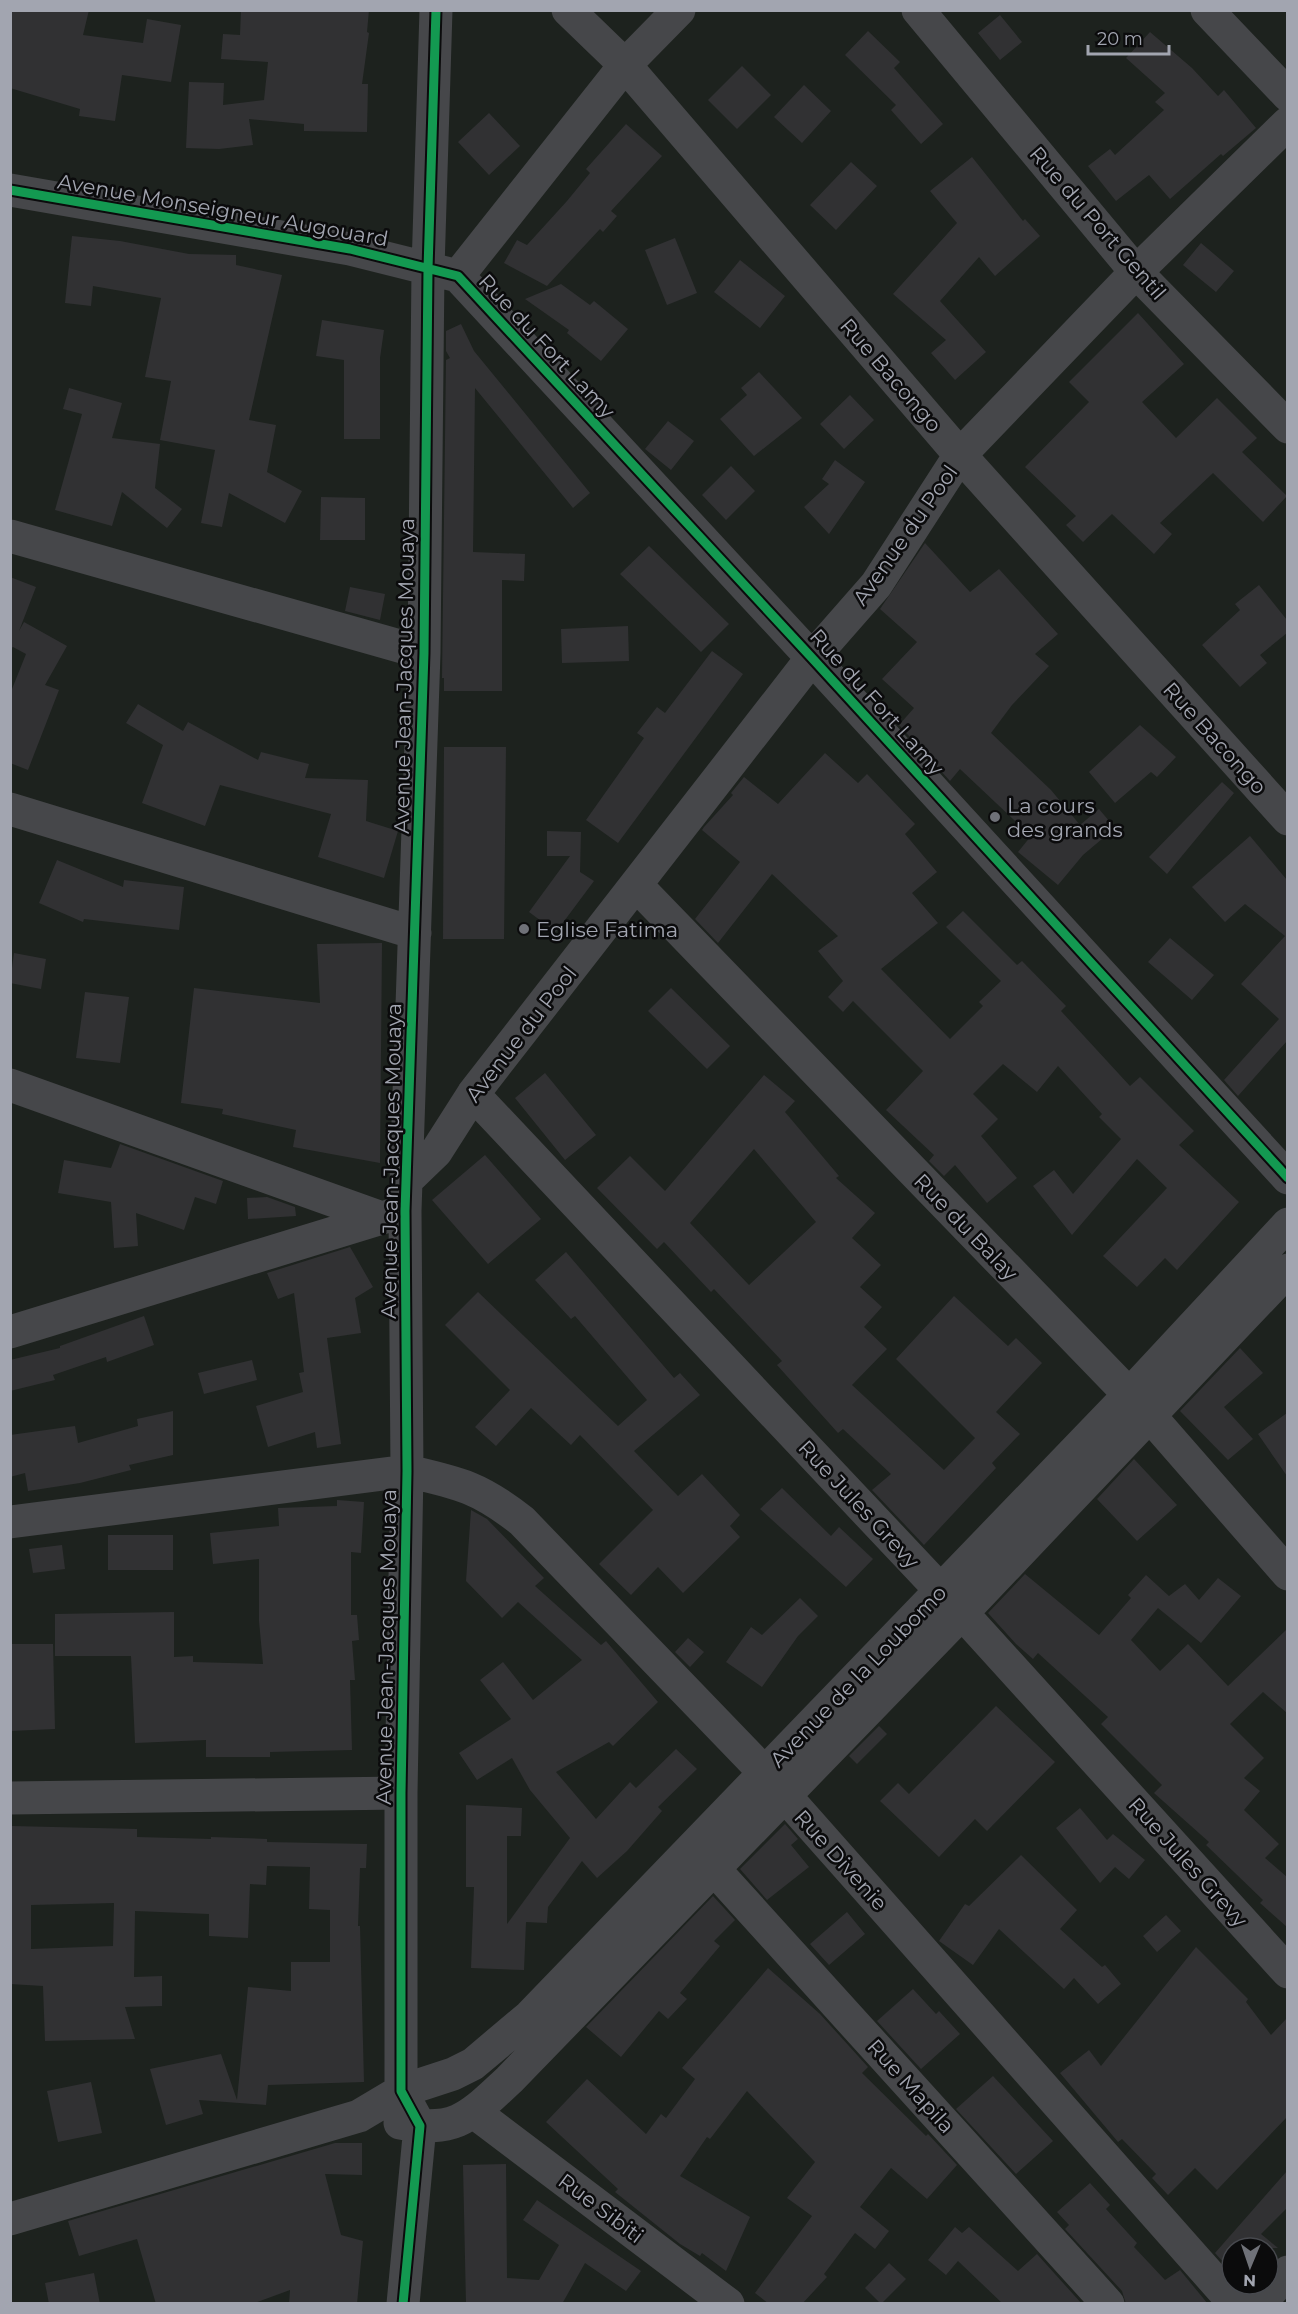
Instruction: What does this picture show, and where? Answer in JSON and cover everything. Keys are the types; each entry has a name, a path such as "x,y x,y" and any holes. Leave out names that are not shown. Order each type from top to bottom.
{"street":[{"name":"Avenue Jean-Jacques Mouaya","path":"401,2091 401,1793 407,1470 398,1203 415,933 423,653 443,272 436,10"},
{"name":"Rue Bacongo","path":"568,10 626,65 960,455 1287,819"},
{"path":"443,272 626,65 679,10"},
{"name":"Rue du Port Gentil","path":"918,10 1136,272 1287,428"},
{"path":"1207,10 1287,96"},
{"name":"Avenue du Pool","path":"398,1203 436,1152 473,1094 812,658 876,585 960,455 1136,272 1287,123"},
{"name":"Avenue Monseigneur Augouard","path":"10,189 350,249 443,272"},
{"name":"Rue du Fort Lamy","path":"443,272 812,658 1287,1178"},
{"path":"10,536 423,653"},
{"path":"10,809 415,933"},
{"name":"Rue du Balay","path":"637,886 1139,1406 1287,1574"},
{"path":"10,1085 398,1203"},
{"name":"Rue Jules Grevy","path":"473,1094 951,1602 1287,1972"},
{"path":"10,1332 398,1203"},
{"name":"Avenue de la Loubomo","path":"1139,1406 1287,1224"},
{"name":"Avenue de la Loubomo","path":"359,2116 420,2126 445,2126 474,2112 543,2046 785,1797 951,1602 1139,1406 1287,1270"},
{"path":"10,1522 407,1470"},
{"name":"Rue Divenie","path":"407,1470 468,1486 494,1499 522,1521 764,1773 1235,2304"},
{"name":"Avenue de la Loubomo","path":"359,2116 401,2091 453,2074 473,2064 530,2016 764,1773 951,1602"},
{"path":"10,1798 401,1793"},
{"name":"Rue Mapila","path":"714,1869 1108,2304"},
{"path":"401,2091 420,2126 403,2304"},
{"name":"Rue Sibiti","path":"474,2112 728,2304"},
{"path":"10,2219 359,2116"},
{"path":"1259,2304 1287,2272"}],"shaded area":[{"path":"11,11 1287,11 1287,2303 11,2304"}],"building":[{"path":"10,10 89,10 83,35 143,43 147,19 181,25 171,82 122,75 115,121 79,116 80,109 10,88"},
{"path":"241,10 369,10 367,32 369,33 362,84 368,84 367,132 304,131 304,124 249,119 253,145 219,149 186,148 189,82 224,83 223,105 264,100 268,62 221,59 223,34 240,35"},
{"path":"1000,15 1022,42 1000,60 978,33"},
{"path":"868,31 900,62 894,68 943,124 921,144 891,110 896,105 845,55"},
{"path":"1150,32 1192,68 1218,96 1224,90 1256,128 1223,156 1221,154 1170,199 1149,175 1116,201 1088,166 1110,149 1115,155 1164,110 1155,102 1165,93 1126,58"},
{"path":"742,66 771,95 737,129 708,100"},
{"path":"804,85 831,111 802,143 774,117"},
{"path":"489,113 520,146 489,175 458,142"},
{"path":"626,124 662,156 611,211 617,216 603,232 600,229 547,286 504,263 517,240 527,245 567,201 590,173 586,169"},
{"path":"972,157 1023,221 1025,219 1040,236 995,276 979,257 940,301 986,352 955,380 931,353 946,340 893,294 957,223 930,191"},
{"path":"851,162 877,186 836,230 810,205"},
{"path":"72,236 120,241 189,254 236,255 236,265 282,275 249,420 276,425 267,472 302,491 285,523 229,493 222,527 201,523 215,450 160,440 171,381 145,377 161,298 93,286 91,306 65,303"},
{"path":"675,238 697,293 667,305 645,250"},
{"path":"1201,243 1234,271 1216,292 1183,265"},
{"path":"740,260 785,296 760,328 714,292"},
{"path":"561,284 590,305 594,301 628,329 601,361 567,333 569,330 525,299"},
{"path":"1138,313 1184,364 1142,402 1176,438 1217,398 1257,438 1242,452 1287,496 1263,522 1213,473 1160,523 1172,534 1154,554 1112,514 1083,542 1066,525 1076,516 1025,467 1089,402 1069,382"},
{"path":"322,320 384,330 380,358 380,439 344,439 344,360 316,356"},
{"path":"461,324 474,351 590,493 573,508 475,388 473,552 525,554 524,581 502,580 502,691 444,691 444,678 442,678 446,360 450,358 446,351 446,331"},
{"path":"759,372 802,418 754,456 720,419 747,395 741,388"},
{"path":"69,388 122,403 112,438 160,444 155,488 182,509 167,528 122,492 112,526 55,510 82,414 63,409"},
{"path":"850,395 874,420 844,449 820,424"},
{"path":"668,421 694,441 671,470 645,449"},
{"path":"835,460 865,482 829,534 804,507 829,484 822,479"},
{"path":"731,466 755,491 726,520 702,495"},
{"path":"321,497 365,498 365,540 320,540"},
{"path":"925,543 970,592 999,569 1058,634 1035,654 1049,666 1012,705 991,733 1051,790 1080,825 1099,809 1115,828 1083,855 1058,885 1018,852 1031,836 960,769 950,781 899,725 914,708 882,679 917,642 880,609"},
{"path":"649,546 729,624 701,652 620,574"},
{"path":"10,577 36,587 19,631 24,622 67,646 45,685 59,690 28,770 10,763 10,694 26,654 13,647 10,649"},
{"path":"1259,585 1287,620 1287,633 1260,655 1267,663 1240,687 1202,645 1240,610 1235,604"},
{"path":"350,587 385,594 380,620 345,611"},
{"path":"628,626 629,661 562,663 561,629"},
{"path":"712,651 743,674 618,843 586,820 644,738 637,733 657,707 665,713"},
{"path":"138,704 183,731 188,722 258,760 261,752 309,764 305,778 368,780 366,821 398,831 384,878 318,857 331,814 220,785 205,826 142,803 163,745 126,723"},
{"path":"1140,725 1176,757 1157,777 1151,772 1115,803 1089,772"},
{"path":"444,747 506,747 504,939 443,939"},
{"path":"825,753 858,783 867,774 915,824 905,834 937,872 912,893 938,923 881,969 950,1039 983,1006 979,1002 1001,981 946,927 963,911 1017,965 1022,961 1066,1006 1061,1011 1130,1086 1140,1077 1194,1131 1179,1145 1239,1202 1177,1270 1165,1258 1137,1287 1103,1256 1167,1188 1137,1159 1072,1235 1033,1186 1054,1170 1073,1194 1121,1139 1099,1117 1102,1114 1058,1066 1037,1092 1003,1064 973,1094 998,1119 981,1136 1017,1178 987,1203 955,1165 944,1176 929,1161 934,1155 886,1110 923,1071 853,1001 843,1012 828,997 843,981 818,951 838,936 772,874 718,943 695,919 740,862 702,830 704,827 733,795 731,793 744,777 778,804"},
{"path":"1222,782 1234,793 1167,874 1149,857"},
{"path":"547,831 581,832 580,872 594,881 556,932 529,912 570,856 547,856"},
{"path":"1250,836 1287,880 1287,1041 1238,1096 1224,1080 1279,1019 1241,984 1285,936 1245,904 1225,922 1192,887"},
{"path":"57,860 123,887 124,880 184,887 179,930 84,919 83,922 39,903"},
{"path":"1170,938 1214,975 1192,1000 1148,962"},
{"path":"382,943 380,1163 293,1147 296,1130 222,1114 223,1109 181,1103 194,988 320,1003 317,944"},
{"path":"14,953 46,959 41,989 10,983"},
{"path":"671,988 730,1046 707,1069 648,1011"},
{"path":"85,992 129,997 120,1063 76,1058"},
{"path":"545,1073 596,1135 565,1160 515,1098"},
{"path":"764,1075 795,1101 785,1112 839,1176 836,1178 875,1213 852,1238 881,1265 860,1287 882,1307 864,1327 887,1349 852,1385 944,1470 975,1438 896,1359 954,1296 1008,1346 1016,1338 1042,1363 996,1412 1020,1434 992,1463 996,1468 924,1545 872,1490 891,1474 843,1429 838,1433 777,1365 782,1361 714,1289 711,1292 664,1242 657,1249 597,1188 630,1156 665,1191","holes":["754,1149 816,1222 749,1285 690,1223"]},
{"path":"120,1144 223,1181 216,1204 195,1197 184,1230 136,1213 138,1246 114,1248 111,1202 58,1193 64,1160 111,1168"},
{"path":"485,1155 541,1219 488,1264 432,1200"},
{"path":"267,1197 295,1207 296,1216 248,1219 247,1198"},
{"path":"350,1247 373,1287 355,1298 361,1333 327,1338 341,1444 317,1448 315,1432 268,1447 256,1406 303,1392 299,1373 304,1372 294,1293 278,1299 267,1273"},
{"path":"566,1252 674,1378 680,1373 700,1395 634,1451 678,1496 702,1474 740,1515 730,1526 740,1537 683,1593 658,1567 631,1595 599,1564 653,1510 580,1435 571,1445 531,1408 496,1446 475,1427 510,1390 445,1325 478,1292 618,1426 647,1400 575,1316 571,1319 535,1280"},
{"path":"144,1316 154,1345 107,1362 106,1357 53,1375 55,1380 10,1391 10,1360 60,1348 60,1346"},
{"path":"1240,1348 1263,1373 1224,1407 1253,1439 1228,1460 1180,1411"},
{"path":"252,1360 257,1380 204,1394 198,1373"},
{"path":"173,1411 173,1455 129,1465 131,1470 80,1483 28,1491 25,1473 10,1477 10,1435 75,1426 78,1443 138,1426 137,1419"},
{"path":"1287,1413 1287,1476 1258,1434"},
{"path":"1134,1459 1177,1505 1137,1541 1097,1499"},
{"path":"782,1488 831,1536 839,1527 873,1559 846,1587 760,1509"},
{"path":"337,1500 364,1502 361,1553 351,1552 351,1615 357,1615 359,1640 352,1641 355,1680 350,1680 352,1750 270,1752 270,1757 206,1757 206,1740 135,1743 131,1656 55,1656 55,1614 174,1612 174,1657 193,1656 193,1662 263,1664 259,1621 259,1559 213,1564 210,1533 279,1526 278,1508 337,1506"},
{"path":"471,1510 487,1519 544,1578 535,1586 601,1645 606,1641 658,1702 613,1746 609,1742 556,1772 596,1819 630,1782 636,1788 676,1749 697,1769 658,1807 662,1811 627,1851 597,1878 582,1861 548,1907 547,1923 526,1922 524,1970 471,1968 474,1887 466,1887 466,1805 522,1808 521,1836 507,1836 507,1924 570,1838 530,1790 512,1758 477,1780 459,1753 511,1719 480,1680 503,1662 533,1700 582,1660 518,1602 502,1618 466,1581"},
{"path":"108,1535 173,1535 173,1570 108,1570"},
{"path":"62,1545 65,1569 33,1573 29,1549"},
{"path":"1025,1574 1099,1635 1131,1598 1128,1595 1146,1575 1169,1596 1185,1584 1199,1600 1218,1578 1241,1596 1201,1643 1158,1608 1131,1640 1160,1671 1188,1644 1228,1686 1287,1629 1287,1713 1263,1692 1230,1724 1264,1758 1244,1778 1260,1791 1244,1810 1279,1844 1265,1858 1287,1877 1287,1927 1260,1903 1263,1900 1206,1845 1209,1842 1154,1793 1162,1785 1101,1724 1108,1717 1038,1653 1033,1659 988,1613"},
{"path":"800,1598 818,1616 798,1636 762,1687 726,1662 751,1627 762,1635"},
{"path":"688,1638 704,1652 690,1667 675,1652"},
{"path":"10,1644 53,1644 55,1729 10,1731"},
{"path":"996,1706 1055,1762 987,1831 975,1819 939,1857 880,1801 898,1783 909,1794"},
{"path":"879,1726 887,1734 857,1764 849,1756"},
{"path":"1080,1808 1107,1840 1113,1834 1145,1860 1129,1879 1115,1867 1100,1883 1056,1828"},
{"path":"785,1824 798,1839 791,1845 809,1867 767,1900 740,1869"},
{"path":"12,1826 137,1829 137,1837 211,1839 211,1837 267,1839 267,1842 367,1844 366,1868 360,1868 358,1926 360,1926 364,2082 268,2085 266,2105 199,2100 203,2114 166,2125 150,2069 221,2054 237,2100 248,1987 291,1991 291,1962 330,1962 330,1910 309,1909 310,1867 267,1866 266,1885 250,1884 248,1938 209,1936 209,1914 135,1911 134,1977 162,1976 162,2006 125,2007 135,2039 45,2041 43,1986 10,1984","holes":["114,1903 113,1946 31,1949 31,1905"]},
{"path":"1021,1855 1077,1910 1060,1929 1102,1967 1105,1965 1121,1984 1098,2004 1074,1978 1064,1989 999,1929 973,1965 939,1941 965,1904 969,1906"},
{"path":"713,1896 735,1920 714,1941 720,1946 680,1993 687,1999 668,2019 659,2011 621,2057 586,2027"},
{"path":"847,1912 865,1934 829,1965 810,1944"},
{"path":"1166,1915 1181,1931 1157,1952 1143,1936"},
{"path":"1196,1947 1248,1999 1246,2002 1271,2035 1287,2018 1287,2117 1217,2190 1195,2168 1168,2195 1152,2178 1156,2174 1122,2139 1118,2142 1060,2073 1089,2050 1101,2066"},
{"path":"768,1968 820,2014 868,2067 862,2073 926,2136 928,2134 957,2165 927,2199 891,2168 860,2207 889,2231 875,2249 855,2233 824,2274 827,2277 802,2304 769,2304 755,2293 812,2216 787,2198 815,2162 747,2091 710,2139 707,2137 680,2176 750,2217 726,2271 702,2253 700,2256 680,2244 615,2192 618,2189 546,2122 587,2079 646,2134 661,2114 666,2118 695,2079 682,2068"},
{"path":"913,1989 936,2014 939,2011 960,2034 921,2069 877,2021"},
{"path":"993,2076 1053,2141 1016,2174 956,2109"},
{"path":"91,2082 102,2133 58,2142 47,2091"},
{"path":"335,2143 362,2143 362,2175 325,2174 341,2235 363,2241 357,2304 289,2304 290,2290 252,2304 156,2304 137,2239 79,2256 68,2221"},
{"path":"506,2164 507,2278 539,2280 559,2245 523,2220 537,2200 641,2271 626,2291 585,2263 562,2304 466,2304 463,2165"},
{"path":"1287,2171 1287,2208 1261,2234 1263,2236 1230,2236"},
{"path":"1090,2183 1110,2205 1106,2209 1137,2243 1134,2247 1165,2280 1180,2270 1208,2304 1126,2304 1122,2291 1065,2229 1069,2225 1057,2212"},
{"path":"955,2227 962,2233 969,2227 1018,2271 1037,2254 1082,2304 1003,2304 958,2261 946,2275 928,2260"},
{"path":"1220,2247 1220,2259 1215,2253"},
{"path":"889,2263 906,2279 881,2304 865,2288"},
{"path":"94,2273 100,2304 49,2304 45,2283"}],"cycle path":[{"path":"403,2304 420,2126 401,2091 401,1793 407,1471 405,1211 424,653 428,269 436,10"},
{"path":"10,190 350,249 458,276 812,658 1288,1178"}],"place":[{"name":"La cours des grands","path":"995,817"},
{"name":"Eglise Fatima","path":"524,929"}]}
